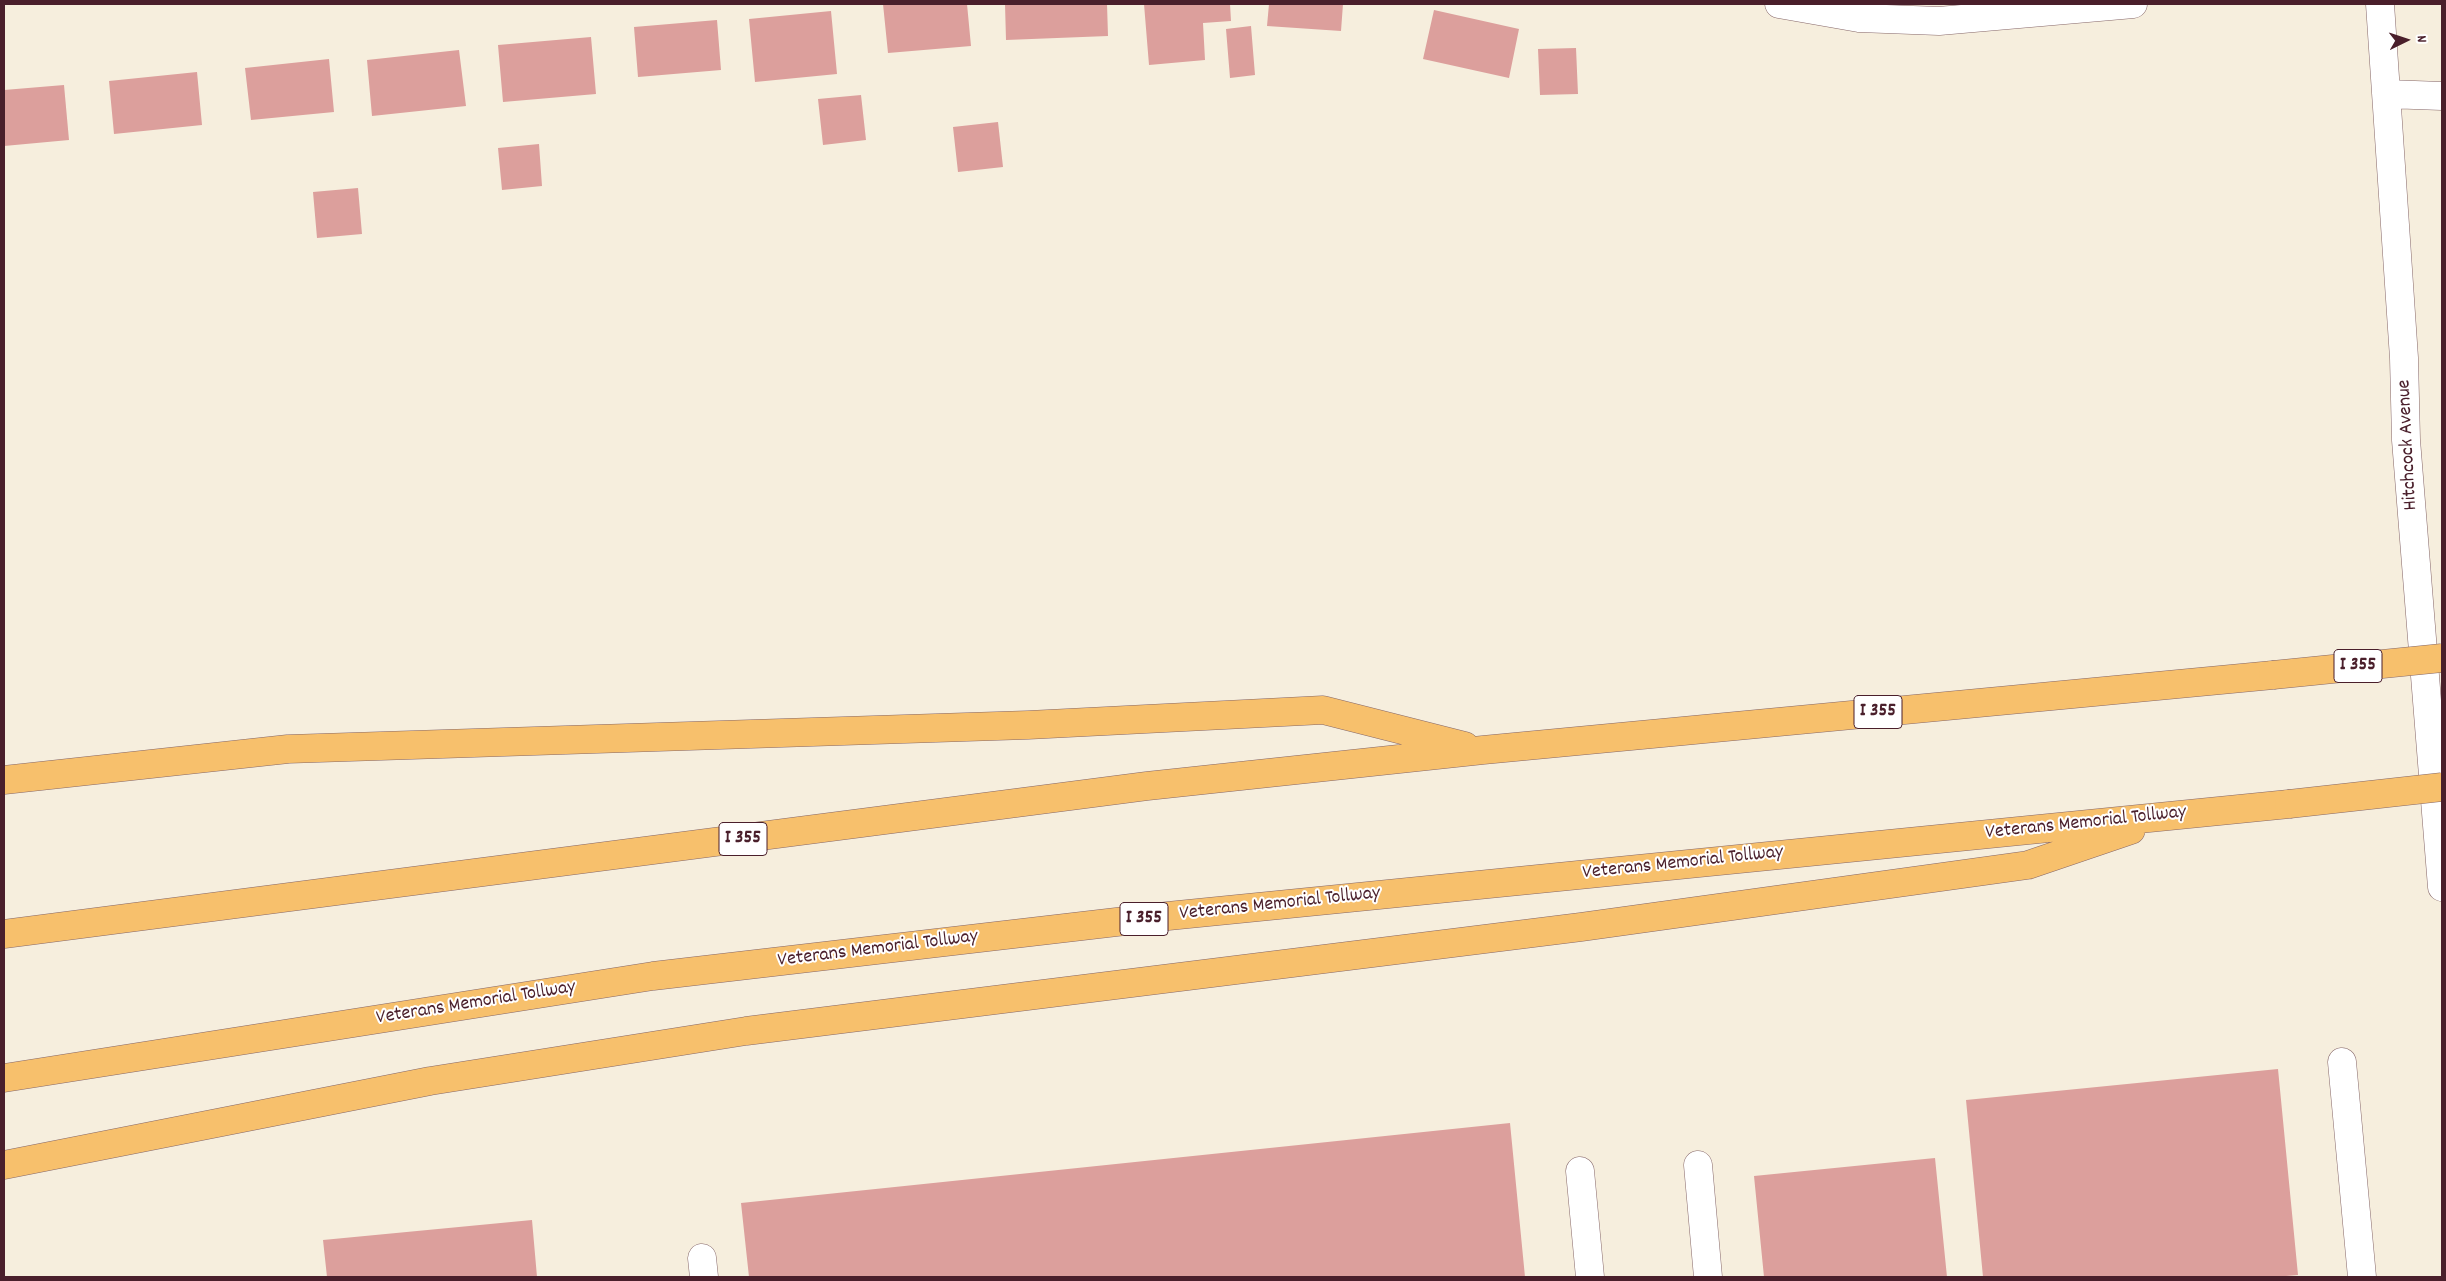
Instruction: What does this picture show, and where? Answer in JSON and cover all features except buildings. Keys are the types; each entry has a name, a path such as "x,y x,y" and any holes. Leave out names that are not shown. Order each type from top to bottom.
{"highway":[{"name":"I 355","path":"4,934 1148,786 1483,750 2442,658"},
{"path":"4,780 288,749 1009,725 1323,710 1483,750"},
{"name":"Veterans Memorial Tollway","path":"4,1078 662,975 1168,916 2442,788"},
{"path":"4,1165 430,1081 746,1031 1581,927 2028,865 2178,814"}],"street":[{"path":"1779,4 1859,18 1939,21 2133,4"},
{"name":"Hitchcock Avenue","path":"2380,4 2404,358 2406,440 2442,886"},
{"path":"2386,94 2442,96"},
{"path":"2342,1062 2362,1277"},
{"path":"1698,1165 1708,1277"},
{"path":"1580,1171 1590,1277"}]}
